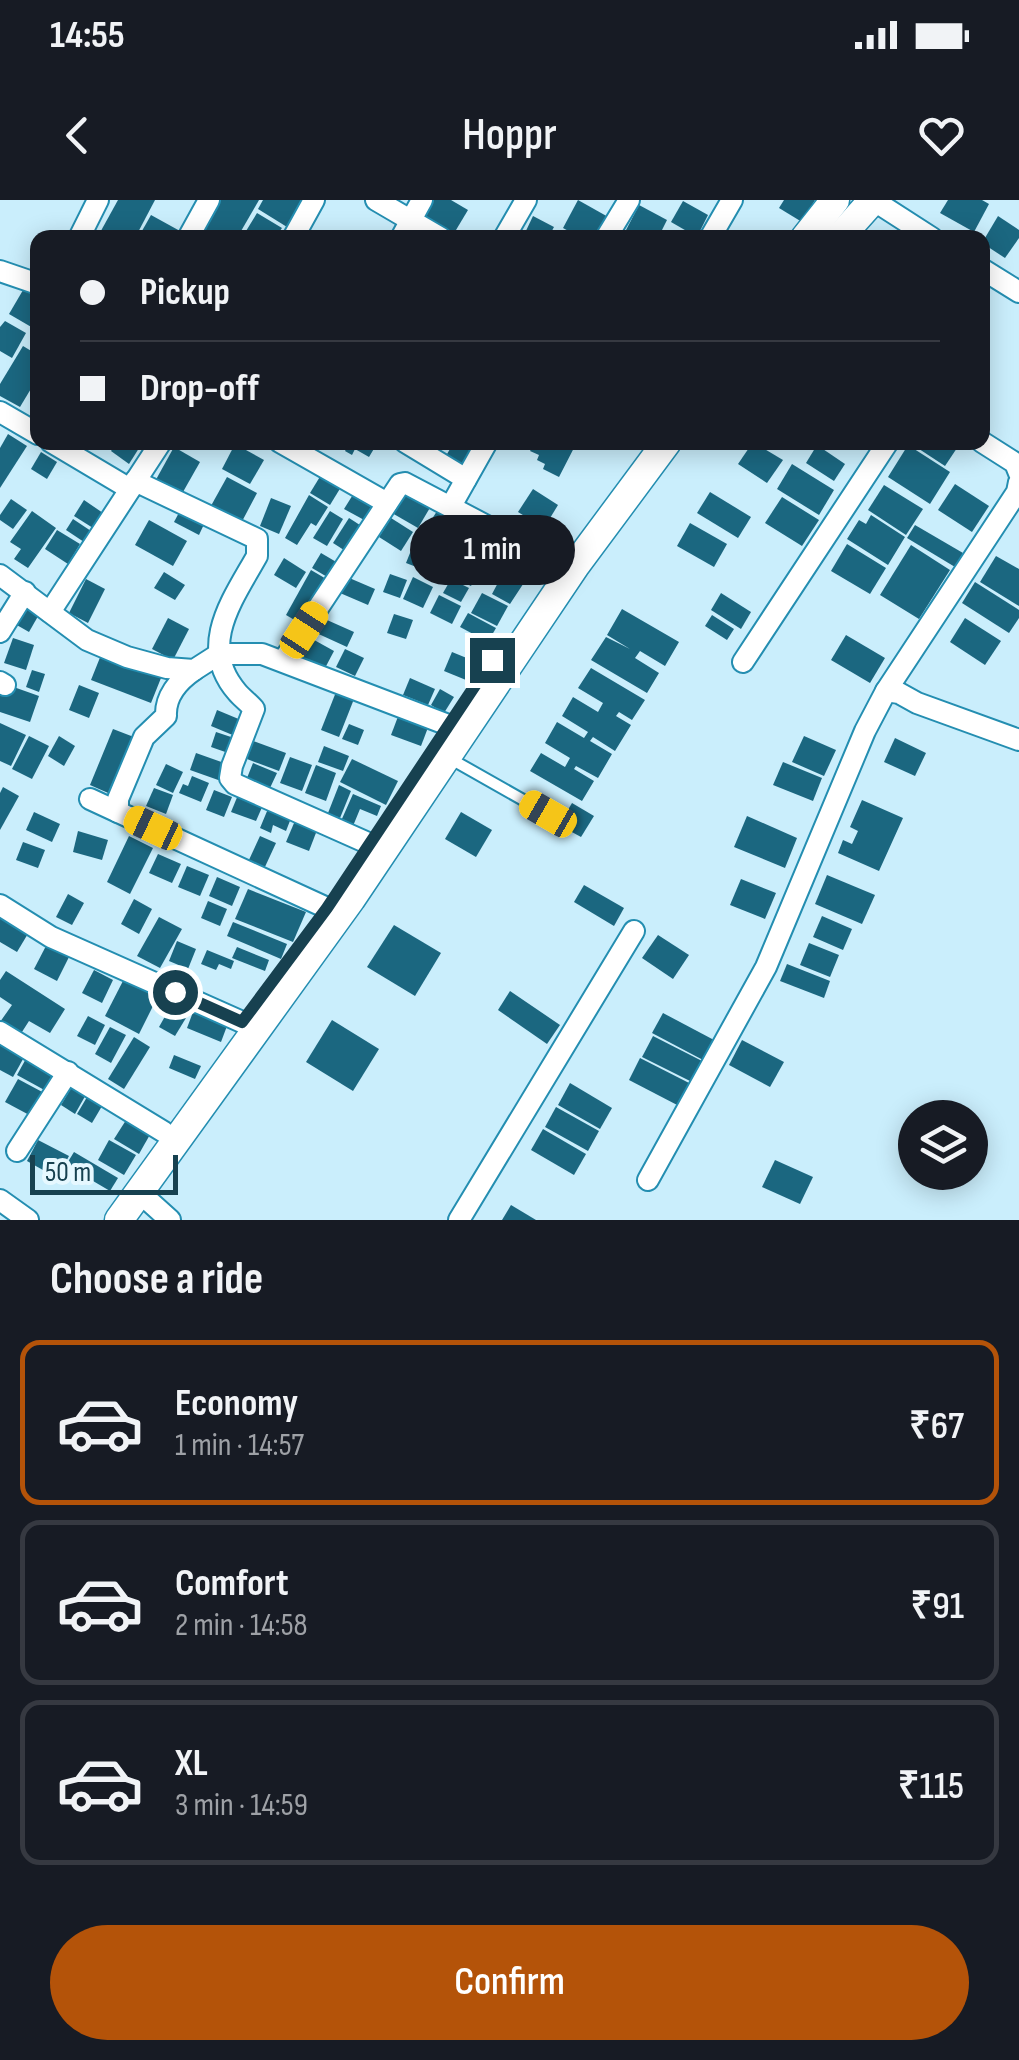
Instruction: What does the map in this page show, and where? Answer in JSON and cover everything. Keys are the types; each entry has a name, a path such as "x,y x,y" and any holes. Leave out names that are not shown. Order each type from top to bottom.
{"main road":[{"path":"811,230 835,200"},
{"path":"846,230 873,200"},
{"path":"119,1220 351,899 446,757 456,728 558,564 639,450"},
{"path":"106,1220 107,1206 662,450"}],"street":[{"path":"83,230 98,200"},
{"path":"193,230 210,200"},
{"path":"297,230 314,200"},
{"path":"376,200 412,219"},
{"path":"509,230 526,200"},
{"path":"611,230 628,200"},
{"path":"715,230 732,200"},
{"path":"873,200 920,230"},
{"path":"0,271 30,281"},
{"path":"990,273 1016,284"},
{"path":"0,412 30,429"},
{"path":"990,447 1015,463 1019,473"},
{"path":"66,450 133,485 257,539 257,556 222,620 219,654 236,692 254,709 230,778 370,844"},
{"path":"50,612 156,450"},
{"path":"294,450 387,503"},
{"path":"419,450 466,478"},
{"path":"452,506 482,450"},
{"path":"743,662 883,450"},
{"path":"648,1180 766,967 865,731 886,691 1017,492 1019,482"},
{"path":"283,662 396,488 405,483 558,564"},
{"path":"0,575 87,640 105,649 167,668 194,670"},
{"path":"0,632 25,592"},
{"path":"118,812 118,799 144,737 166,716 165,702 182,678 219,654 262,654 456,728"},
{"path":"886,691 1019,740"},
{"path":"90,799 327,908"},
{"path":"0,905 63,942 242,1022"},
{"path":"459,1220 634,931"},
{"path":"0,1032 164,1132"},
{"path":"17,1151 68,1072"},
{"path":"140,1193 170,1220"},
{"path":"0,1200 28,1220"}],"lane":[{"path":"446,757 548,814"}],"building":[{"path":"118,200 155,200 139,230 101,230"},
{"path":"221,200 259,200 242,230 204,230"},
{"path":"263,200 304,200 287,227 258,209"},
{"path":"434,200 451,200 468,210 456,230 444,230 424,218"},
{"path":"578,200 610,218 603,230 563,228"},
{"path":"784,200 815,200 802,222 779,208"},
{"path":"948,200 982,200 989,204 975,230 940,213"},
{"path":"683,201 708,215 700,230 685,230 671,222"},
{"path":"639,205 667,220 662,230 626,230"},
{"path":"257,213 282,228 281,230 247,230"},
{"path":"151,215 178,230 143,230"},
{"path":"533,216 554,227 552,230 526,230"},
{"path":"998,216 1019,230 1019,238 1005,258 990,248 990,230"},
{"path":"26,285 30,287 30,326 9,314"},
{"path":"5,321 26,333 12,358 0,351 0,327"},
{"path":"23,346 30,350 30,390 20,407 0,396 0,384"},
{"path":"8,434 27,446 0,488 0,448"},
{"path":"112,450 138,450 129,464"},
{"path":"172,450 200,462 179,499 153,485"},
{"path":"232,450 246,450 264,460 250,484 222,469"},
{"path":"449,450 471,450 459,470 443,461"},
{"path":"573,450 559,477 543,469 545,464 537,460 539,455 530,451"},
{"path":"748,450 766,450 783,460 767,483 738,464"},
{"path":"814,450 824,450 845,464 834,481 806,463"},
{"path":"905,450 916,450 950,472 930,504 888,477"},
{"path":"921,450 956,450 945,466"},
{"path":"41,452 57,462 47,479 31,469"},
{"path":"792,464 834,490 819,515 777,489"},
{"path":"321,475 341,487 330,505 310,493"},
{"path":"227,477 257,493 238,529 207,513"},
{"path":"955,484 989,506 972,532 938,510"},
{"path":"884,485 923,509 906,535 868,510"},
{"path":"533,489 558,505 544,528 518,512"},
{"path":"405,491 431,506 418,528 392,513"},
{"path":"710,492 751,517 738,538 697,513"},
{"path":"354,493 375,505 366,521 344,509"},
{"path":"309,495 328,507 316,526 311,523 297,545 285,538"},
{"path":"782,497 819,520 802,546 765,523"},
{"path":"271,498 291,506 279,534 260,526"},
{"path":"11,499 27,510 13,529 0,520"},
{"path":"84,500 103,513 93,528 74,516"},
{"path":"182,507 206,520 199,535 174,522"},
{"path":"32,511 56,528 28,568 14,559 21,549 10,542"},
{"path":"330,511 343,519 327,546 313,538"},
{"path":"437,511 459,526 448,544 425,530"},
{"path":"871,515 905,537 888,565 847,539 859,520 866,524"},
{"path":"349,518 363,527 347,552 333,543"},
{"path":"391,518 413,532 401,551 379,537"},
{"path":"73,519 91,531 84,542 66,530"},
{"path":"149,520 187,541 173,566 135,545"},
{"path":"468,523 494,539 481,560 455,544"},
{"path":"690,523 727,544 714,567 677,546"},
{"path":"915,525 963,553 955,567 907,538"},
{"path":"57,530 80,544 68,564 45,549"},
{"path":"414,543 440,553 432,573 406,563"},
{"path":"505,543 535,560 528,573 497,556"},
{"path":"847,544 886,568 870,594 831,571"},
{"path":"911,545 950,570 919,619 880,595"},
{"path":"321,553 338,563 329,578 312,568"},
{"path":"996,556 1019,569 1019,606 980,582"},
{"path":"284,558 306,572 296,588 274,575"},
{"path":"496,558 529,575 510,604 492,594 500,579 488,573"},
{"path":"458,564 477,574 471,586 452,577"},
{"path":"311,570 328,580 303,625 286,615"},
{"path":"164,572 185,585 175,600 154,588"},
{"path":"390,574 407,580 400,598 383,592"},
{"path":"347,577 375,589 368,605 340,593"},
{"path":"413,577 433,587 423,608 403,599"},
{"path":"86,579 105,589 88,623 69,613"},
{"path":"451,579 469,588 461,602 443,593"},
{"path":"975,582 1019,610 1019,618 1009,633 962,603"},
{"path":"482,593 508,606 497,626 471,613"},
{"path":"721,593 751,612 741,629 711,610"},
{"path":"439,595 461,606 452,624 430,613"},
{"path":"27,603 41,611 29,632 15,624"},
{"path":"622,609 679,642 665,666 640,651 635,658 659,673 647,693 591,660 606,637 630,649 607,635"},
{"path":"468,613 496,628 488,642 460,627"},
{"path":"394,614 413,620 406,639 387,633"},
{"path":"712,615 734,629 727,640 705,626"},
{"path":"318,616 354,632 347,647 312,631"},
{"path":"168,618 189,629 173,660 152,649"},
{"path":"965,618 1001,641 985,665 950,642"},
{"path":"846,635 885,658 870,683 831,660"},
{"path":"307,636 334,651 324,670 297,655"},
{"path":"13,638 34,645 26,670 4,663"},
{"path":"345,649 364,658 355,676 336,667"},
{"path":"452,652 474,661 466,680 444,671"},
{"path":"101,655 161,678 151,703 91,680"},
{"path":"591,668 645,700 632,720 619,712 616,716 631,725 615,751 593,737 590,741 612,754 598,778 576,766 574,769 594,781 582,801 530,771 541,753 565,767 570,758 545,743 557,722 584,738 588,732 562,716 573,697 598,712 603,703 578,688"},
{"path":"32,670 45,674 39,692 26,687"},
{"path":"410,678 435,689 428,705 403,695"},
{"path":"8,685 39,696 30,722 0,712 0,689"},
{"path":"79,685 99,693 89,718 69,710"},
{"path":"440,689 454,697 444,713 431,705"},
{"path":"336,692 354,699 339,737 321,730"},
{"path":"217,710 241,720 235,736 211,726"},
{"path":"399,714 429,725 421,746 391,735"},
{"path":"0,723 26,735 11,766 0,761"},
{"path":"349,724 364,730 358,745 342,739"},
{"path":"113,729 139,739 115,796 90,785"},
{"path":"216,732 237,739 231,754 211,747"},
{"path":"29,736 49,746 32,779 12,769"},
{"path":"59,736 75,746 64,766 48,756"},
{"path":"804,736 836,750 824,776 792,762"},
{"path":"895,738 926,753 915,776 884,762"},
{"path":"253,741 286,753 279,771 247,759"},
{"path":"324,746 349,756 343,771 318,762"},
{"path":"196,753 227,764 221,781 190,770"},
{"path":"290,757 312,765 302,791 280,783"},
{"path":"352,759 398,781 386,805 340,782"},
{"path":"783,762 822,778 813,801 773,785"},
{"path":"253,763 277,773 270,788 247,778"},
{"path":"166,764 183,772 173,793 156,785"},
{"path":"316,765 336,773 326,801 305,793"},
{"path":"192,776 209,783 201,802 179,793"},
{"path":"339,785 351,791 340,818 328,813"},
{"path":"3,787 19,796 0,830 0,793"},
{"path":"154,788 173,795 166,814 146,806"},
{"path":"214,790 232,797 224,817 206,810"},
{"path":"353,794 381,806 377,816 360,809 353,826 341,821"},
{"path":"238,795 263,805 256,821 231,812"},
{"path":"862,800 903,818 879,871 838,853 843,840 852,844 858,831 850,827"},
{"path":"572,803 594,816 581,837 559,825"},
{"path":"270,804 293,813 286,831 273,825 271,833 260,828"},
{"path":"34,812 60,824 52,842 26,830"},
{"path":"461,812 492,830 476,857 445,839"},
{"path":"297,816 319,825 309,851 286,842"},
{"path":"747,816 797,838 785,868 734,847"},
{"path":"78,831 108,840 102,860 73,852"},
{"path":"129,836 153,848 130,894 107,882"},
{"path":"260,836 276,843 264,869 248,862"},
{"path":"23,842 45,850 38,868 16,860"},
{"path":"158,854 181,864 172,883 149,873"},
{"path":"187,866 209,875 200,896 178,887"},
{"path":"827,875 875,895 862,924 815,904"},
{"path":"217,877 240,887 232,906 209,896"},
{"path":"741,879 776,893 765,919 730,905"},
{"path":"584,885 624,908 614,926 574,902"},
{"path":"248,889 306,912 293,942 235,919"},
{"path":"68,894 84,903 72,925 56,917"},
{"path":"134,899 152,909 139,934 121,924"},
{"path":"208,901 227,909 220,926 201,918"},
{"path":"0,915 29,932 17,952 0,942"},
{"path":"822,916 852,929 843,950 813,937"},
{"path":"159,917 182,929 160,968 137,956"},
{"path":"233,922 287,944 281,959 227,936"},
{"path":"394,925 441,953 415,996 367,967"},
{"path":"658,935 689,955 673,979 642,958"},
{"path":"177,941 196,949 188,969 169,961"},
{"path":"809,943 839,955 830,977 800,965"},
{"path":"47,944 70,955 57,981 34,969"},
{"path":"237,947 269,960 265,971 232,958"},
{"path":"207,950 234,961 231,969 219,964 216,970 201,964"},
{"path":"787,964 830,981 824,998 780,981"},
{"path":"94,970 113,980 102,1003 82,993"},
{"path":"6,971 65,1009 50,1033 29,1021 20,1035 0,1022 12,1005 0,997 0,980"},
{"path":"124,979 158,996 139,1034 105,1016"},
{"path":"510,991 560,1025 547,1044 498,1010"},
{"path":"172,1004 189,1013 175,1036 159,1027"},
{"path":"193,1012 227,1026 221,1042 187,1028"},
{"path":"663,1013 714,1040 703,1060 652,1033"},
{"path":"88,1016 105,1025 95,1045 77,1036"},
{"path":"332,1020 379,1049 353,1091 306,1062"},
{"path":"110,1027 126,1035 111,1063 95,1054"},
{"path":"653,1036 704,1062 694,1083 642,1057"},
{"path":"0,1037 27,1052 13,1077 0,1070"},
{"path":"134,1037 150,1047 124,1089 108,1079"},
{"path":"742,1040 784,1062 770,1087 729,1065"},
{"path":"28,1055 59,1072 48,1092 17,1075"},
{"path":"174,1055 201,1066 195,1079 169,1068"},
{"path":"640,1058 693,1085 681,1107 629,1080"},
{"path":"18,1079 46,1094 33,1117 5,1102"},
{"path":"74,1083 88,1091 75,1114 61,1105"},
{"path":"570,1083 612,1108 600,1129 558,1105"},
{"path":"90,1092 105,1101 92,1123 77,1114"},
{"path":"556,1107 599,1131 588,1151 545,1127"},
{"path":"128,1117 152,1131 139,1154 114,1139"},
{"path":"543,1129 586,1154 574,1175 531,1150"},
{"path":"38,1140 69,1156 57,1178 27,1161"},
{"path":"109,1140 136,1155 124,1175 98,1160"},
{"path":"74,1152 118,1178 110,1191 66,1165"},
{"path":"775,1160 813,1177 800,1204 762,1187"},
{"path":"511,1205 536,1220 502,1220"}],"route":[{"path":"175,992 242,1022 327,908 492,660"}]}
